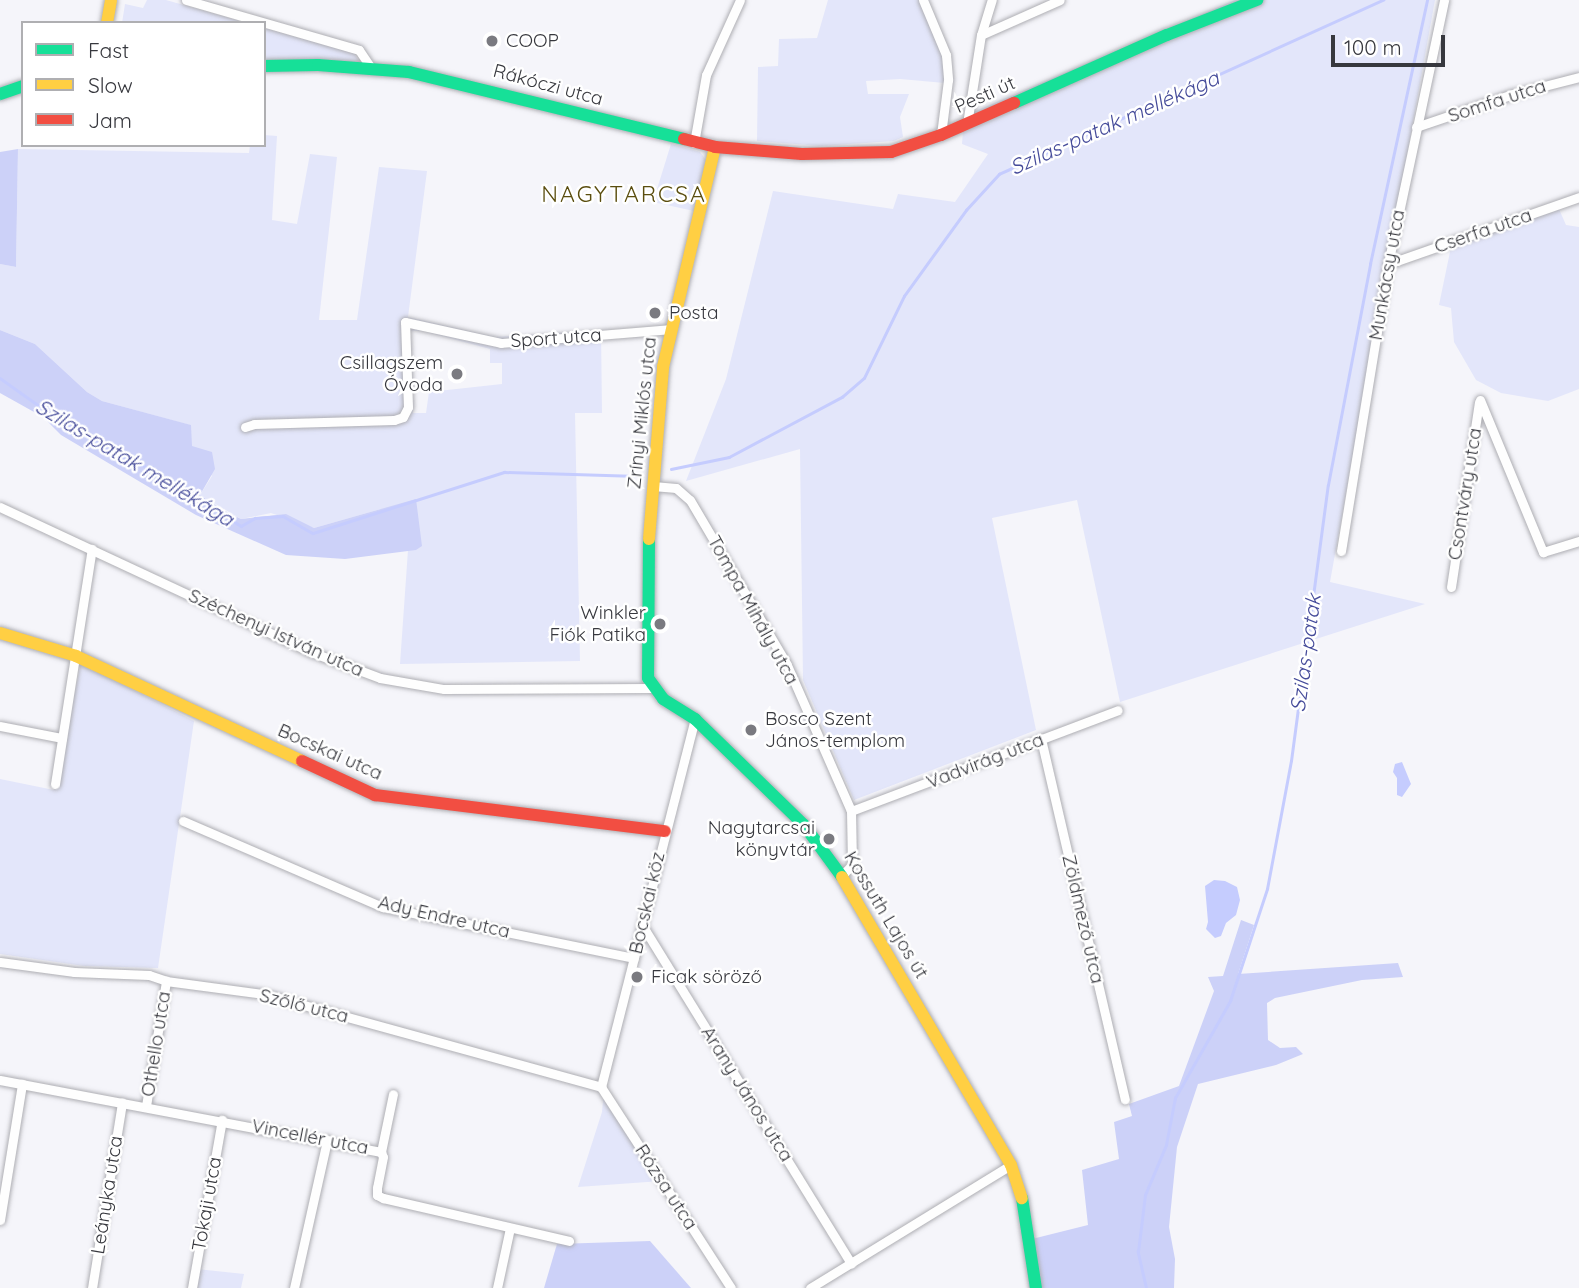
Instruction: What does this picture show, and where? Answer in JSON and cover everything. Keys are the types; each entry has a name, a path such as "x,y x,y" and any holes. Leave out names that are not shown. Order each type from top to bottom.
{"main road":[{"path":"107,21 111,0"},
{"name":"Pesti út","path":"715,147 802,154 891,152 941,135 1157,40 1257,0"},
{"name":"Rákóczi utca","path":"266,66 371,68 468,84 715,147"},
{"path":"0,94 21,87"},
{"name":"Zrínyi Miklós utca","path":"652,688 648,678 648,640 653,484 663,367 670,328 715,147"},
{"name":"Bocskai utca","path":"0,633 76,656 375,795 665,831"},
{"name":"Kossuth Lajos út","path":"652,688 663,699 695,719 804,825 841,876 1012,1165 1026,1209 1036,1288"}],"street":[{"path":"186,0 259,21"},
{"path":"694,143 706,75 740,0"},
{"path":"923,0 946,55 948,80 941,135"},
{"path":"967,124 981,35 992,0"},
{"path":"981,35 1060,0"},
{"name":"Munkácsy utca","path":"1341,551 1388,264 1444,0"},
{"path":"266,23 359,50 371,68"},
{"name":"Somfa utca","path":"1416,127 1513,94 1579,77"},
{"name":"Cserfa utca","path":"1388,264 1579,197"},
{"name":"Sport utca","path":"245,427 394,420 403,417 408,407 405,322 501,343 670,328"},
{"name":"Csontváry utca","path":"1451,587 1480,400 1543,552 1579,541"},
{"name":"Tompa Mihály utca","path":"653,484 676,488 690,500 787,666 851,811 852,865 841,876"},
{"name":"Széchenyi István utca","path":"0,507 312,652 380,678 444,689 652,688"},
{"path":"55,784 92,550"},
{"name":"Vadvirág utca","path":"851,811 1118,710"},
{"name":"Bocskai köz","path":"601,1087 695,719"},
{"path":"0,726 62,738"},
{"name":"Zöldmező utca","path":"1041,739 1125,1099"},
{"name":"Ady Endre utca","path":"183,821 383,907 634,958"},
{"name":"Arany János utca","path":"642,925 852,1264"},
{"name":"Szőlő utca","path":"0,962 74,972 141,974 166,981 264,994 601,1087"},
{"name":"Othello utca","path":"146,1106 166,981"},
{"name":"Vincellér utca","path":"0,1080 381,1152 383,1157 377,1195 383,1198 569,1241"},
{"path":"0,1220 22,1084"},
{"name":"Rózsa utca","path":"601,1087 731,1288"},
{"path":"381,1152 393,1094"},
{"name":"Leányka utca","path":"92,1288 122,1102"},
{"name":"Tokaji utca","path":"191,1288 222,1120"},
{"path":"295,1288 327,1140"},
{"path":"810,1288 1012,1165"},
{"path":"497,1288 510,1228"}],"shaded area":[{"path":"147,0 166,0 240,21 122,21 125,4 143,8"},
{"path":"828,0 921,0 945,56 945,83 900,79 866,81 868,94 909,94 900,117 903,137 894,141 821,146 757,141 758,67 778,66 779,39 817,38"},
{"path":"1235,0 1435,0 1330,582 1425,604 1120,702 1077,500 992,518 1036,730 854,800 803,680 800,449 686,481 726,379 773,191 893,209 898,194 955,202 988,154 962,144 964,116"},
{"path":"266,29 354,53 359,62 266,61"},
{"path":"266,135 277,136 272,220 297,224 310,154 337,157 319,320 357,320 379,167 427,171 408,317 495,337 601,330 602,413 575,413 580,661 400,664 408,550 416,550 381,509 314,528 271,513 241,519 200,495 212,476 191,447 190,425 102,401 87,392 35,344 0,330 0,264 16,267 18,149 249,153 250,147 266,147","holes":["410,331 423,331 490,349 490,363 502,363 502,384 429,392 426,413 413,413"]},
{"path":"671,144 700,152 706,160 694,211 653,202"},
{"path":"18,149 16,267 0,264 0,152"},
{"path":"1559,209 1566,225 1579,227 1579,389 1548,401 1501,393 1476,380 1454,342 1451,308 1439,305 1451,247"},
{"path":"0,330 35,344 87,392 102,401 191,425 192,446 212,452 215,469 200,495 227,512 241,519 286,514 314,528 416,499 422,546 416,550 345,559 286,555 196,515 61,435 43,417 0,393"},
{"path":"81,663 194,721 158,968 84,966 0,954 0,779 54,790"},
{"path":"1402,762 1411,784 1402,797 1397,795 1397,778 1393,772 1395,764"},
{"path":"1214,880 1225,881 1237,887 1240,900 1236,915 1226,923 1221,936 1215,938 1206,929 1208,922 1205,886"},
{"path":"1241,920 1254,925 1238,974 1398,963 1403,977 1362,980 1275,998 1267,1003 1268,1040 1280,1048 1296,1047 1303,1054 1276,1065 1198,1084 1177,1147 1169,1227 1175,1259 1174,1288 1029,1288 1024,1241 1088,1225 1082,1170 1119,1159 1114,1122 1132,1116 1129,1104 1179,1086 1214,991 1208,977 1223,976"},
{"path":"604,1090 661,1181 578,1187 602,1112"},
{"path":"650,1241 691,1288 544,1288 557,1244"},
{"path":"197,1269 244,1274 241,1288 194,1288"}],"waterway":[{"name":"Szilas-patak mellékága","path":"671,469 729,457 842,397 864,378 904,296 966,210 999,174 1383,0"},
{"name":"Szilas-patak","path":"1146,1288 1138,1252 1145,1195 1166,1145 1175,1098 1230,1001 1267,889 1291,761 1328,485 1370,264 1427,0"},
{"name":"Szilas-patak mellékága","path":"0,378 62,422 111,451 149,468 241,526 255,518 283,516 313,533 504,472 638,476"}],"traffic: fast":[{"path":"1014,103 1167,35 1257,0"},
{"path":"266,66 318,65 409,72 684,139"},
{"path":"0,94 21,87"},
{"path":"649,539 648,678 663,699 695,719 804,825 842,877"},
{"path":"1022,1198 1036,1288"}],"traffic: slow":[{"path":"107,21 111,0"},
{"path":"649,539 663,367 715,147"},
{"path":"0,633 76,656 302,761"},
{"path":"842,877 1011,1165 1022,1198"}],"traffic: jam":[{"path":"684,139 715,147 802,154 891,152 941,135 1014,103"},
{"path":"302,761 375,795 665,831"}],"place":[{"name":"COOP","path":"492,41"},
{"name":"Posta","path":"655,313"},
{"name":"Csillagszem Óvoda","path":"457,374"},
{"name":"Winkler Fiók Patika","path":"660,624"},
{"name":"Bosco Szent János-templom","path":"751,730"},
{"name":"Nagytarcsai könyvtár","path":"829,839"},
{"name":"Ficak söröző","path":"637,977"}],"district":[{"name":"NAGYTARCSA","path":"624,194"}]}
